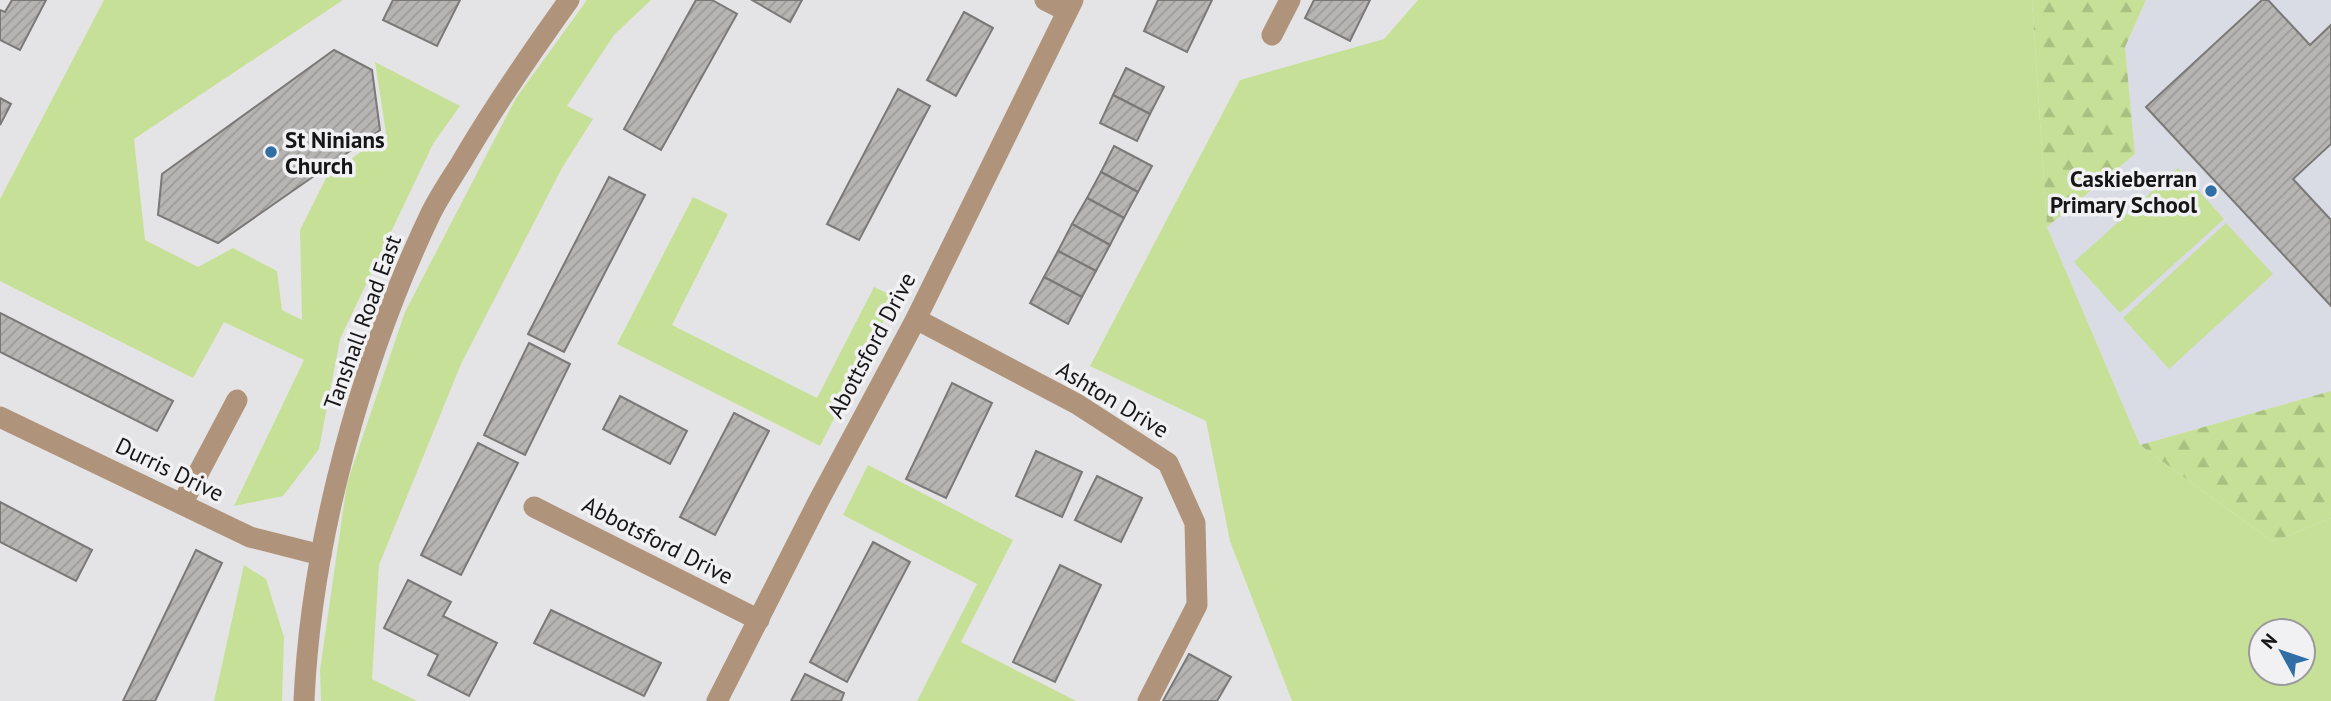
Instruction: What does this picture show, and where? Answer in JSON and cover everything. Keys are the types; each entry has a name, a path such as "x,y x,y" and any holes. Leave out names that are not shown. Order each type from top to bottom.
{"street":[{"name":"Tanshall Road East","path":"304,701 306,663 321,555 336,484 359,401 394,300 432,211 482,126 569,0"},
{"name":"Abottsford Drive","path":"717,701 818,502 916,319 1070,6 1045,0"},
{"path":"1272,35 1290,0"},
{"name":"Ashton Drive","path":"916,319 1077,404 1168,463 1195,523 1197,605 1148,701"},
{"path":"182,504 237,400"},
{"name":"Durris Drive","path":"0,417 250,537 321,555"},
{"name":"Abbotsford Drive","path":"534,507 759,620"}],"shaded area":[{"name":"Caskieberran Primary School","path":"2146,0 2331,0 2331,391 2140,445 2047,227 2135,154 2125,47"}],"green space":[{"path":"104,0 343,0 134,139 145,240 198,267 233,248 277,271 282,310 302,320 300,230 326,178 386,133 375,62 460,106 433,144 340,339 319,449 283,496 234,506 304,360 224,322 193,378 0,281 0,199"},
{"path":"587,0 651,0 614,35 567,106 593,119 562,168 461,364 379,565 372,679 417,701 321,701 320,670 347,483 405,312 516,98"},
{"path":"1418,0 2032,0 2047,227 2140,445 2273,542 2331,518 2331,701 1292,701 1230,541 1206,421 1090,366 1240,80 1384,39"},
{"path":"2032,0 2146,0 2125,47 2135,154 2047,227"},
{"path":"2178,168 2224,219 2120,313 2074,262"},
{"path":"693,197 728,214 672,325 817,398 874,287 896,297 820,446 617,344"},
{"path":"2226,223 2273,274 2169,369 2123,318"},
{"path":"2331,391 2331,518 2273,542 2140,445"},
{"path":"868,465 1013,540 961,642 1076,701 917,701 977,584 843,515"},
{"path":"244,565 266,579 284,637 282,701 214,701"}],"building":[{"path":"12,0 46,0 20,50 0,40 0,10 5,12"},
{"path":"393,0 460,0 437,46 383,20"},
{"path":"696,0 712,0 737,14 661,150 624,129"},
{"path":"752,0 802,0 790,22"},
{"path":"1158,0 1212,0 1187,52 1144,31"},
{"path":"1314,0 1370,0 1350,41 1305,18"},
{"path":"2262,0 2268,0 2310,45 2331,25 2331,144 2293,179 2331,220 2331,306 2146,107"},
{"path":"964,12 993,28 956,96 927,80"},
{"name":"St Ninians Church","path":"334,50 372,70 380,130 218,243 158,215 162,174"},
{"path":"1126,68 1164,87 1150,114 1113,95"},
{"path":"898,89 930,106 859,240 827,224"},
{"path":"1113,95 1150,114 1137,141 1100,123"},
{"path":"0,98 11,104 0,125"},
{"path":"1114,146 1152,166 1138,192 1101,172"},
{"path":"1101,172 1138,192 1124,218 1087,198"},
{"path":"609,177 645,195 564,352 528,334"},
{"path":"1087,198 1124,218 1110,245 1072,224"},
{"path":"1072,224 1110,245 1096,271 1058,251"},
{"path":"1058,251 1096,271 1082,297 1044,277"},
{"path":"1044,277 1082,297 1068,324 1030,303"},
{"path":"0,313 173,401 157,431 0,352"},
{"path":"529,343 570,364 525,455 484,435"},
{"path":"952,383 992,403 946,498 906,479"},
{"path":"620,396 687,431 670,464 603,429"},
{"path":"734,413 769,431 715,535 680,517"},
{"path":"478,443 518,463 461,575 421,555"},
{"path":"1036,451 1082,472 1062,517 1016,496"},
{"path":"1097,476 1142,498 1121,542 1075,520"},
{"path":"0,502 92,550 76,581 0,542"},
{"path":"873,542 910,562 847,682 810,662"},
{"path":"196,550 222,563 155,701 123,701"},
{"path":"1060,565 1101,585 1055,682 1013,662"},
{"path":"408,580 451,602 443,616 497,643 469,696 428,675 438,655 384,628"},
{"path":"551,610 661,663 644,696 534,643"},
{"path":"1189,654 1231,677 1217,701 1163,701"},
{"path":"805,674 844,693 841,701 791,701"}],"place":[{"name":"St Ninians Church","path":"271,152"},
{"name":"Caskieberran Primary School","path":"2211,191"}]}
